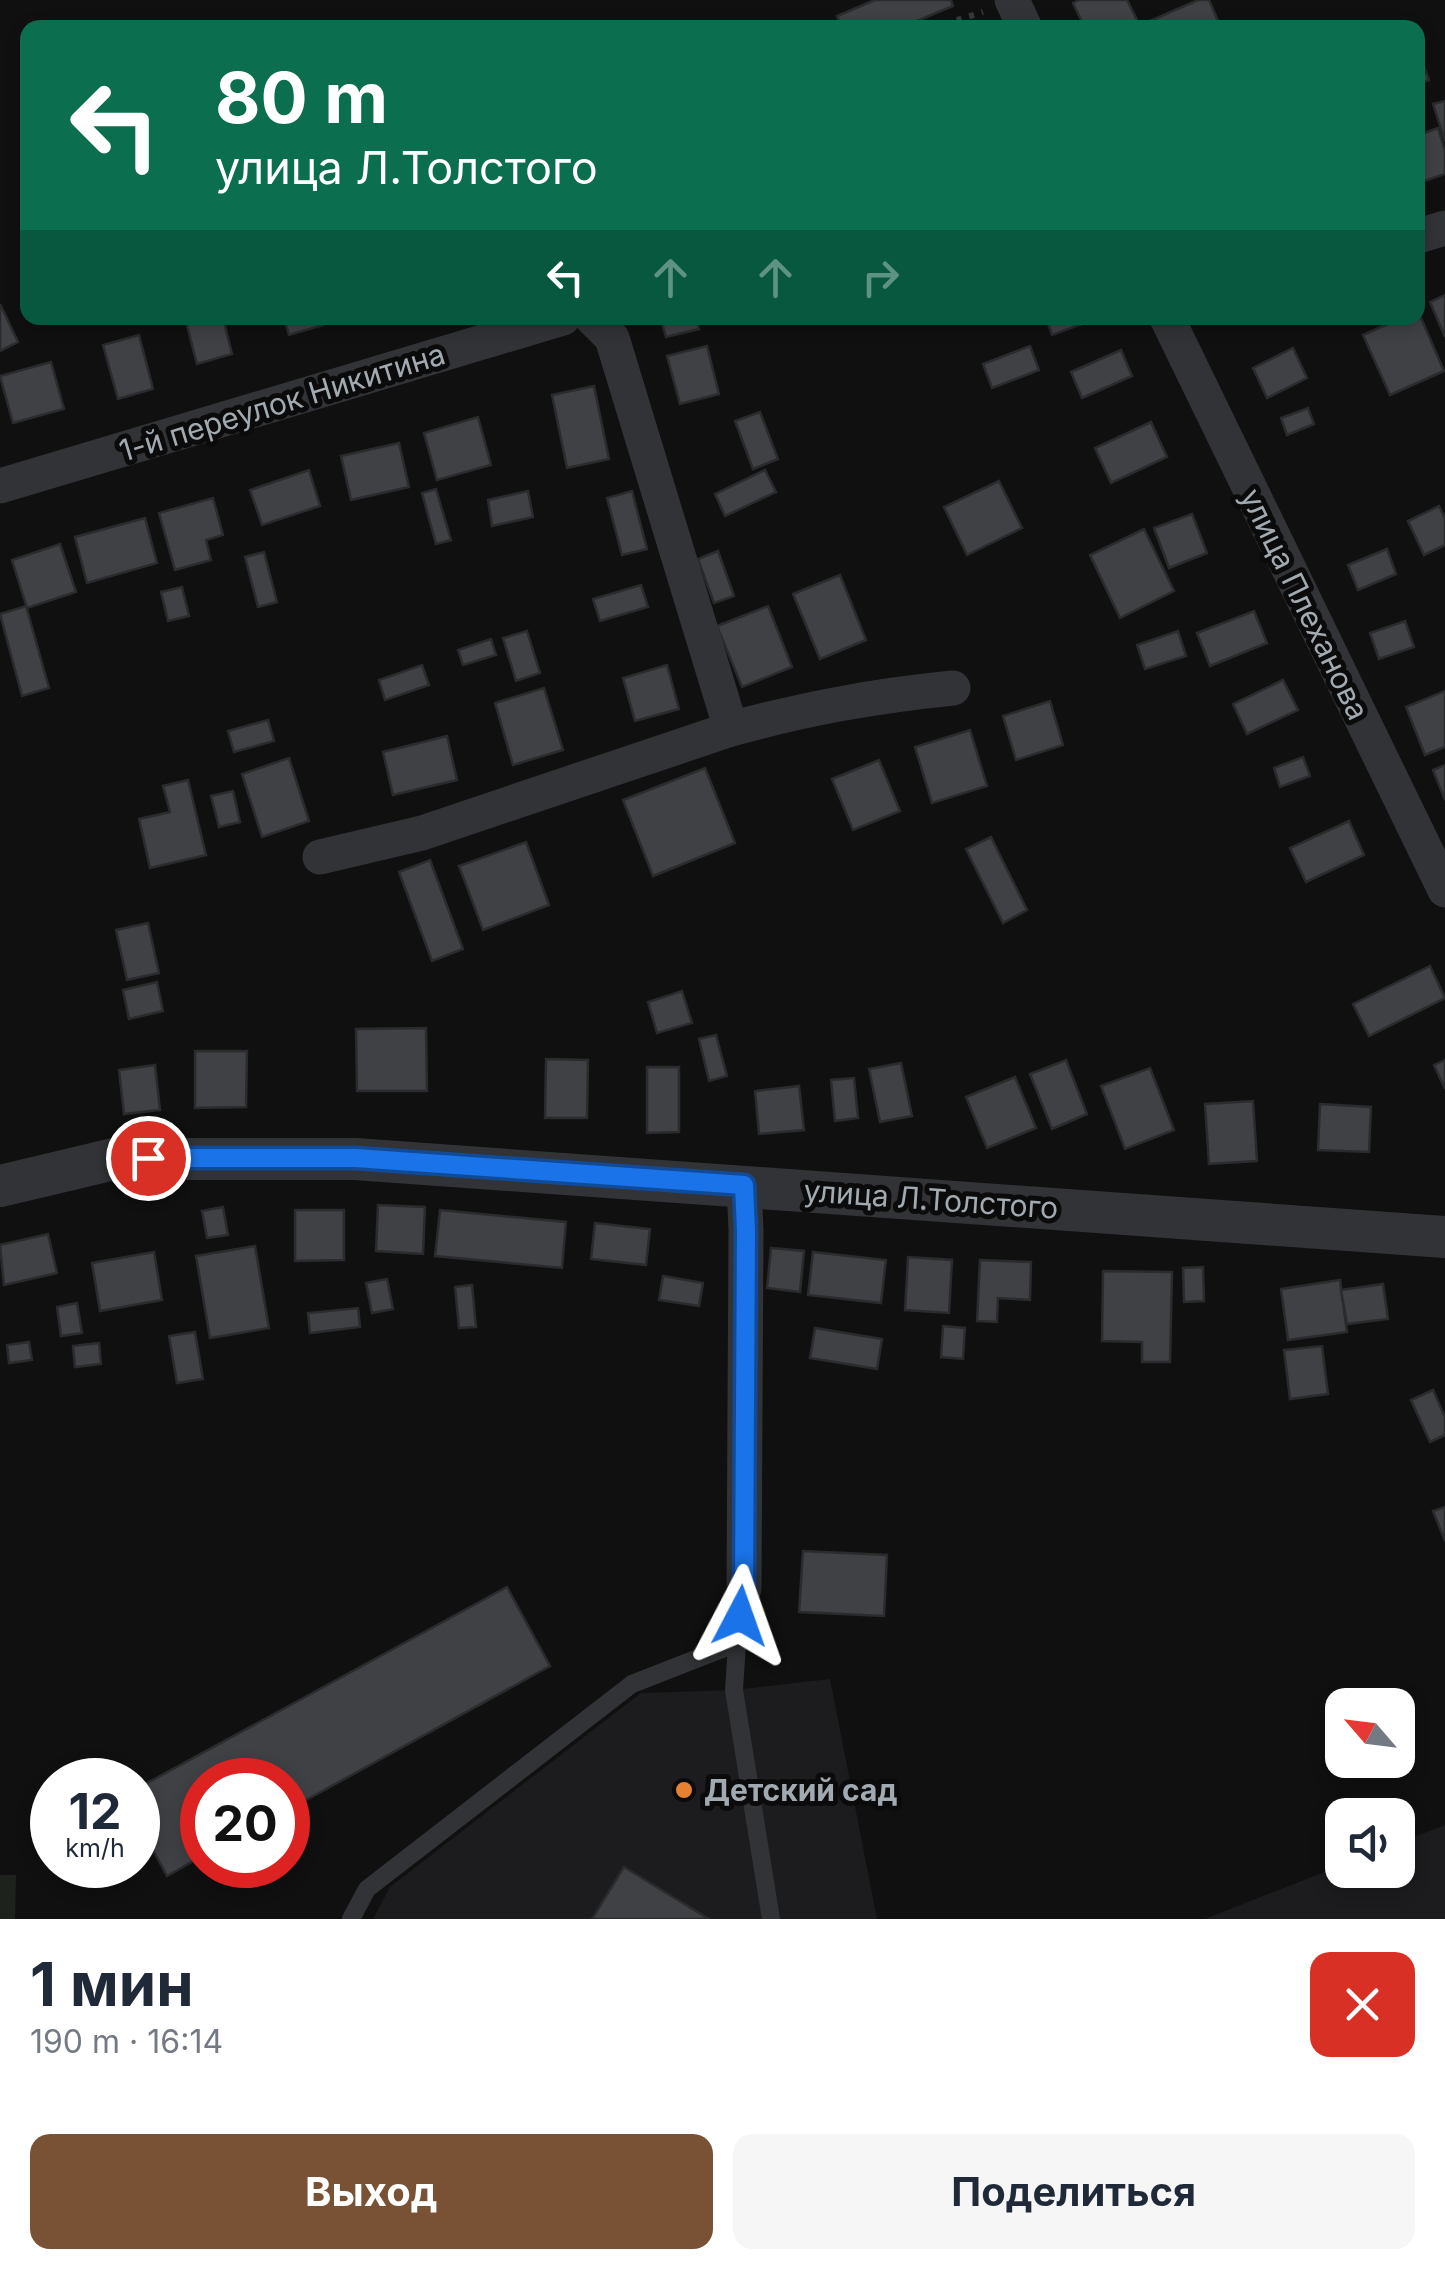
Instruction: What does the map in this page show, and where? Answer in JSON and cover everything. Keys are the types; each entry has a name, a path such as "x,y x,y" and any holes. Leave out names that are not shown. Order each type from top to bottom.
{"street":[{"name":"1-й переулок Никитина","path":"0,486 540,325"},
{"path":"599,325 612,338 731,728"},
{"name":"улица Плеханова","path":"1182,325 1445,890"},
{"path":"320,857 422,833 731,728 849,700 953,688"},
{"name":"улица Л.Толстого","path":"0,1186 114,1158 355,1158 1445,1237"},
{"path":"744,1185 744,1589"}],"lane":[{"path":"744,1589 734,1690 771,1919"},
{"path":"351,1919 367,1889 632,1684 737,1643"}],"path":[{"path":"970,20 1017,10"}],"shaded area":[{"name":"Детский сад","path":"830,1679 877,1919 373,1919 390,1887 641,1693 734,1690"},
{"path":"1445,1825 1445,1919 1205,1919 1325,1872 1325,1888 1415,1888 1415,1836"},
{"path":"0,1875 16,1875 15,1919 0,1919"}],"building":[{"path":"875,0 951,0 953,6 919,20 839,20 837,16"},
{"path":"1127,0 1137,20 1081,20 1073,3"},
{"path":"1198,0 1209,0 1218,20 1152,20"},
{"path":"1445,101 1445,141 1433,104"},
{"path":"1438,128 1445,151 1445,174 1425,181 1425,133"},
{"path":"1445,295 1445,337 1430,302"},
{"path":"0,304 18,342 0,351"},
{"path":"187,325 225,325 232,354 197,364"},
{"path":"286,325 323,325 289,335"},
{"path":"663,325 698,325 699,329 666,337"},
{"path":"1048,325 1079,325 1052,335"},
{"path":"1385,325 1424,325 1444,371 1390,395 1363,335"},
{"path":"139,335 153,389 118,399 103,345"},
{"path":"707,346 719,394 680,404 667,356"},
{"path":"1030,346 1039,370 992,388 983,364"},
{"path":"1293,348 1307,378 1267,398 1253,368"},
{"path":"1121,350 1132,376 1082,398 1071,372"},
{"path":"51,362 64,409 13,423 0,376"},
{"path":"594,386 609,459 567,468 552,395"},
{"path":"1308,408 1314,424 1287,435 1281,418"},
{"path":"760,412 778,459 753,469 735,421"},
{"path":"478,417 491,465 437,480 424,433"},
{"path":"1151,422 1167,457 1111,483 1095,448"},
{"path":"399,443 409,487 351,500 341,456"},
{"path":"309,470 320,506 262,525 250,490"},
{"path":"765,470 776,492 725,516 715,494"},
{"path":"999,481 1022,528 967,555 944,507"},
{"path":"436,489 451,540 436,544 422,493"},
{"path":"528,491 533,517 492,526 488,500"},
{"path":"632,491 647,549 622,555 607,498"},
{"path":"213,498 223,535 206,540 211,560 175,570 159,513"},
{"path":"1439,506 1445,518 1445,545 1424,555 1408,521"},
{"path":"1192,514 1207,553 1169,568 1154,528"},
{"path":"145,518 157,563 87,583 75,537"},
{"path":"1144,529 1174,591 1120,618 1090,555"},
{"path":"60,544 76,592 27,608 12,560"},
{"path":"1387,549 1396,574 1358,590 1348,565"},
{"path":"718,551 734,596 714,603 698,559"},
{"path":"264,552 277,602 258,607 245,557"},
{"path":"840,575 866,640 820,659 793,594"},
{"path":"641,585 648,607 600,621 593,599"},
{"path":"182,587 189,616 168,621 161,592"},
{"path":"26,606 49,688 22,696 0,614"},
{"path":"768,606 792,667 742,687 717,626"},
{"path":"1254,611 1267,643 1210,666 1197,633"},
{"path":"1405,621 1414,647 1379,659 1370,633"},
{"path":"527,631 540,673 516,681 503,638"},
{"path":"1178,631 1186,656 1145,669 1137,645"},
{"path":"491,639 496,655 463,665 458,650"},
{"path":"422,665 429,685 385,700 379,680"},
{"path":"667,665 679,709 635,721 623,678"},
{"path":"1283,680 1298,710 1247,734 1233,704"},
{"path":"544,688 563,750 513,765 495,703"},
{"path":"1445,691 1445,747 1425,755 1406,707"},
{"path":"1050,701 1063,745 1016,760 1003,716"},
{"path":"268,720 274,741 234,752 228,731"},
{"path":"970,730 987,786 932,803 915,747"},
{"path":"447,736 457,780 393,795 383,752"},
{"path":"1303,757 1310,776 1280,787 1274,768"},
{"path":"289,758 309,821 262,837 242,774"},
{"path":"879,760 900,811 853,830 832,779"},
{"path":"1445,765 1445,800 1433,770"},
{"path":"705,768 735,843 653,876 623,800"},
{"path":"188,780 206,855 150,868 139,819 170,812 163,786"},
{"path":"233,791 240,822 219,827 211,796"},
{"path":"1349,821 1364,855 1306,882 1290,848"},
{"path":"991,837 1027,910 1003,923 966,849"},
{"path":"526,842 549,905 483,930 459,866"},
{"path":"430,860 463,949 432,961 399,872"},
{"path":"148,923 159,973 127,980 116,930"},
{"path":"1430,966 1445,998 1369,1036 1353,1004"},
{"path":"157,982 163,1011 129,1019 123,990"},
{"path":"682,991 692,1023 657,1033 648,1002"},
{"path":"426,1028 427,1091 357,1091 356,1029"},
{"path":"716,1035 727,1076 709,1081 699,1039"},
{"path":"195,1051 247,1051 246,1107 195,1108"},
{"path":"546,1059 588,1060 587,1118 545,1118"},
{"path":"1066,1060 1087,1114 1052,1129 1030,1074"},
{"path":"1445,1060 1445,1089 1434,1065"},
{"path":"901,1063 912,1116 880,1122 869,1069"},
{"path":"155,1065 160,1110 124,1114 119,1070"},
{"path":"647,1067 679,1067 679,1132 647,1133"},
{"path":"1150,1068 1174,1130 1125,1149 1101,1086"},
{"path":"1015,1077 1036,1128 987,1148 966,1097"},
{"path":"854,1078 858,1118 835,1121 831,1080"},
{"path":"799,1086 804,1130 759,1134 755,1091"},
{"path":"1253,1101 1257,1161 1209,1164 1205,1104"},
{"path":"1320,1104 1371,1107 1369,1152 1318,1150"},
{"path":"378,1205 425,1207 423,1254 376,1251"},
{"path":"223,1207 228,1235 207,1238 202,1211"},
{"path":"295,1210 344,1210 344,1260 295,1261"},
{"path":"440,1210 566,1222 562,1268 435,1256"},
{"path":"595,1223 650,1229 646,1265 591,1259"},
{"path":"48,1234 57,1273 4,1285 0,1245"},
{"path":"255,1246 269,1328 210,1338 196,1256"},
{"path":"771,1248 804,1251 800,1292 767,1288"},
{"path":"154,1252 162,1300 100,1311 92,1263"},
{"path":"813,1252 886,1260 881,1303 808,1295"},
{"path":"908,1257 952,1260 949,1313 905,1310"},
{"path":"980,1260 1031,1262 1030,1300 998,1298 997,1322 977,1321"},
{"path":"1203,1267 1204,1301 1184,1302 1183,1268"},
{"path":"1103,1271 1172,1272 1170,1362 1142,1362 1142,1342 1102,1341"},
{"path":"663,1276 703,1283 699,1306 659,1300"},
{"path":"387,1279 393,1309 372,1313 366,1283"},
{"path":"1340,1280 1347,1332 1288,1340 1281,1289"},
{"path":"1383,1284 1388,1319 1347,1324 1341,1290"},
{"path":"472,1285 476,1327 459,1328 455,1287"},
{"path":"77,1303 82,1333 61,1336 57,1307"},
{"path":"358,1308 360,1327 310,1333 308,1313"},
{"path":"943,1326 965,1328 963,1359 941,1357"},
{"path":"815,1328 882,1339 877,1369 810,1358"},
{"path":"195,1332 203,1379 177,1383 169,1336"},
{"path":"29,1342 32,1360 9,1363 7,1345"},
{"path":"99,1343 101,1364 75,1367 73,1346"},
{"path":"1322,1346 1328,1394 1290,1399 1284,1350"},
{"path":"1433,1390 1445,1417 1445,1435 1430,1442 1411,1400"},
{"path":"1445,1507 1445,1541 1433,1511"},
{"path":"803,1551 887,1555 884,1616 799,1612"},
{"path":"507,1587 550,1666 310,1798 310,1758 193,1758"},
{"path":"180,1765 180,1869 167,1876 160,1863 160,1776"},
{"path":"624,1867 709,1919 592,1919"}],"place":[{"name":"Детский сад","path":"684,1790"}],"route":[{"path":"148,1158 355,1158 744,1185 744,1589 740,1616"}]}
